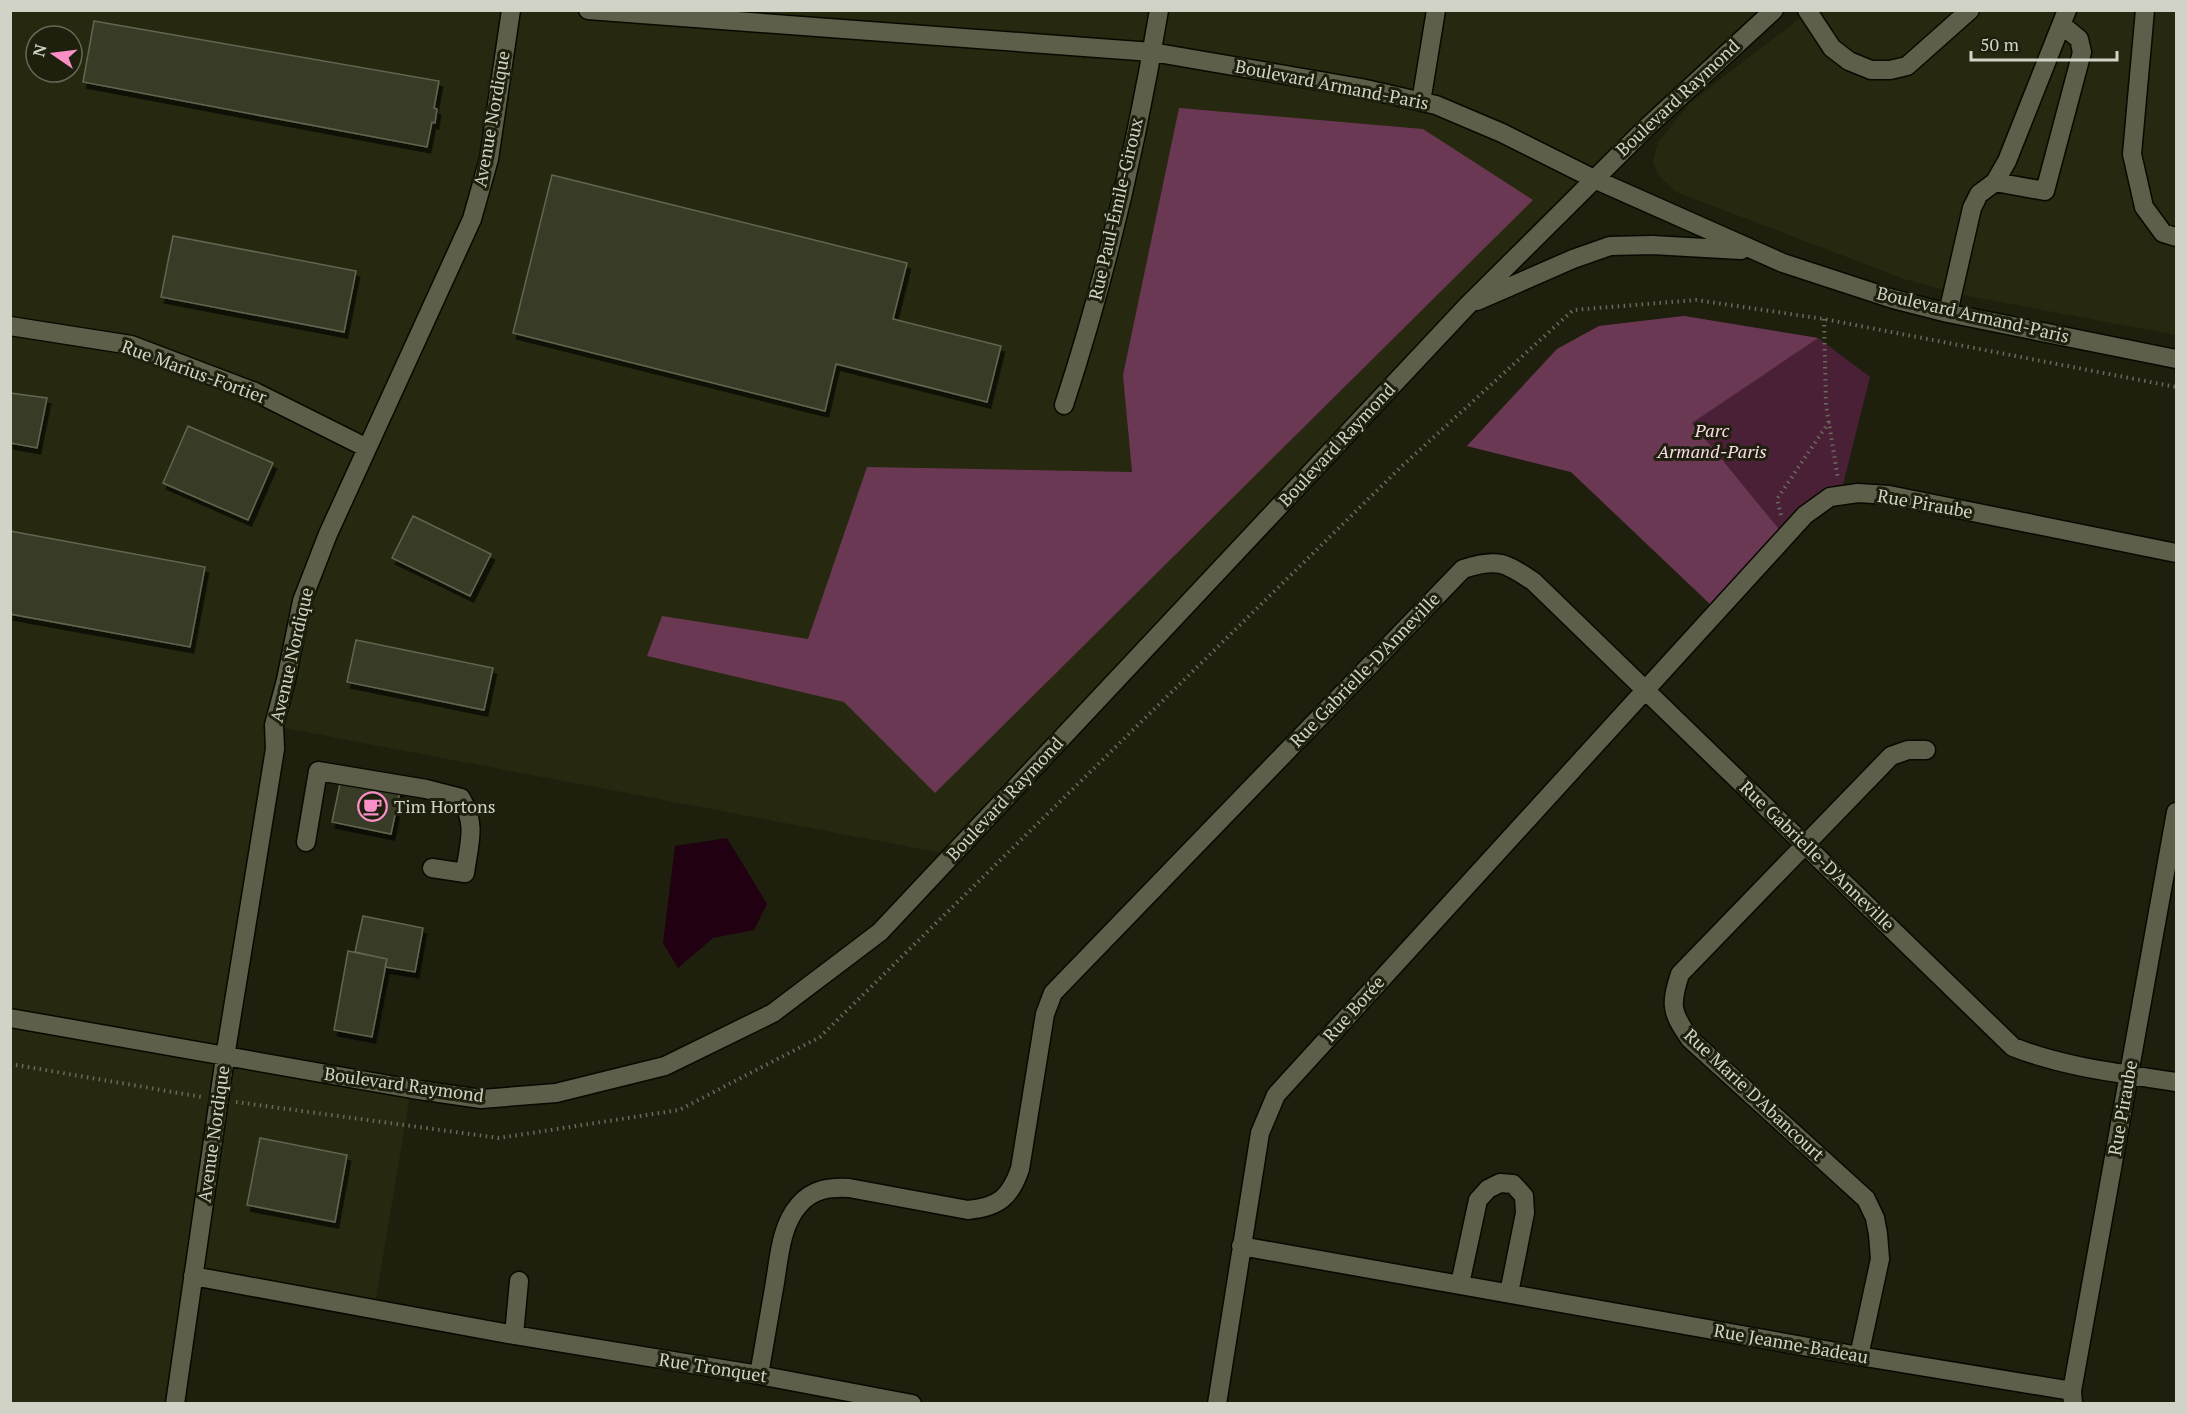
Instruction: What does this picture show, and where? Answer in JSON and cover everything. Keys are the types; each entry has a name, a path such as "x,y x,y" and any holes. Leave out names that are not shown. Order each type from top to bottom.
{"street":[{"name":"Avenue Nordique","path":"175,1404 225,1057 275,748 274,725 302,601 328,534 472,219 489,159 511,10"},
{"name":"Boulevard Armand-Paris","path":"588,10 1152,52 1361,88 1436,105 1502,133 1594,179 1783,263 1893,299 1948,313 2176,359"},
{"name":"Rue Paul-Émile-Giroux","path":"1064,405 1114,230 1159,10"},
{"path":"1421,102 1436,10"},
{"name":"Boulevard Raymond","path":"10,1018 225,1057 481,1099 556,1093 665,1066 773,1013 880,932 1467,306 1594,179 1773,10"},
{"path":"1807,10 1832,48 1849,61 1871,70 1907,66 1970,10"},
{"path":"2145,10 2132,154 2144,207 2163,233 2176,237"},
{"path":"1948,313 1972,208 1979,194 1995,182 2007,161 2064,18"},
{"path":"1995,182 2045,190 2082,52 2079,39 2064,18"},
{"path":"1467,306 1573,259 1610,246 1652,245 1752,250"},
{"name":"Rue Marius-Fortier","path":"10,326 131,345 255,392 367,448"},
{"name":"Rue Piraube","path":"1645,690 1805,515 1830,497 1858,493 1889,495 2176,553"},
{"name":"Rue Gabrielle-D'Anneville","path":"759,1375 783,1242 790,1218 800,1203 815,1192 833,1187 969,1210 986,1208 1003,1199 1014,1185 1020,1170 1045,1014 1053,993 1463,569 1485,562 1503,563 1518,570 1534,582 2013,1047 2045,1059 2077,1067 2176,1082"},
{"name":"Rue Borée","path":"1217,1404 1260,1133 1276,1095 1645,690"},
{"name":"Rue Marie D'Abancourt","path":"1859,1356 1880,1259 1875,1218 1866,1199 1690,1039 1673,1009 1674,992 1680,974 1891,756 1908,750 1926,750"},
{"path":"306,842 318,771 426,789 461,798 468,809 472,824 465,873 432,868"},
{"name":"Rue Piraube","path":"2072,1397 2176,812"},
{"path":"1460,1284 1478,1200 1488,1189 1500,1183 1514,1184 1524,1196 1525,1213 1509,1293"},
{"name":"Rue Jeanne-Badeau","path":"1241,1246 1859,1356 2072,1397"},
{"name":"Rue Tronquet","path":"193,1276 514,1335 759,1375 912,1404"},
{"path":"514,1335 519,1281"}],"path":[{"path":"10,1064 219,1100 499,1138 679,1110 819,1037 1401,467 1573,310 1696,300 1824,319 2176,387"},
{"path":"1824,319 1829,422 1840,495"},
{"path":"1786,536 1777,498 1829,422"}],"shaded area":[{"path":"10,11 1773,11 1645,129 953,855 274,726 225,1056 411,1089 374,1310 193,1277 175,1404 11,1403"},
{"path":"1809,11 2176,11 2176,335 1963,295 1907,280 1676,192 1659,176 1653,162 1658,142 1691,102"},
{"path":"1179,108 1423,129 1533,200 935,793 844,702 647,656 662,616 808,639 867,467 1132,472 1123,375"},
{"name":"Parc Armand-Paris","path":"1684,316 1818,338 1692,423 1782,533 1712,606 1571,472 1467,446 1557,349 1599,326"},
{"path":"727,838 767,904 754,930 713,938 678,968 663,943 675,846"}],"green space":[{"name":"Parc Armand-Paris","path":"1684,316 1818,338 1870,377 1840,496 1829,497 1718,611 1571,472 1467,446 1557,349 1599,326"}],"building":[{"path":"94,21 439,81 434,108 437,109 435,123 432,122 427,147 84,82"},
{"path":"552,175 907,263 893,319 1001,346 987,402 836,364 825,411 513,333"},
{"path":"173,236 356,271 344,332 161,297"},
{"path":"10,393 47,398 37,448 10,443"},
{"path":"188,426 273,463 248,520 163,483"},
{"path":"413,516 491,554 470,596 392,558"},
{"path":"10,531 205,567 190,647 10,614"},
{"path":"356,640 493,668 484,710 347,682"},
{"path":"341,779 400,791 391,834 332,822"},
{"path":"363,916 423,928 415,972 385,967 387,959 355,952"},
{"path":"348,951 387,959 372,1037 334,1030"},
{"path":"260,1138 347,1155 335,1222 247,1205"}],"place":[{"name":"Tim Hortons","path":"373,807"}]}
